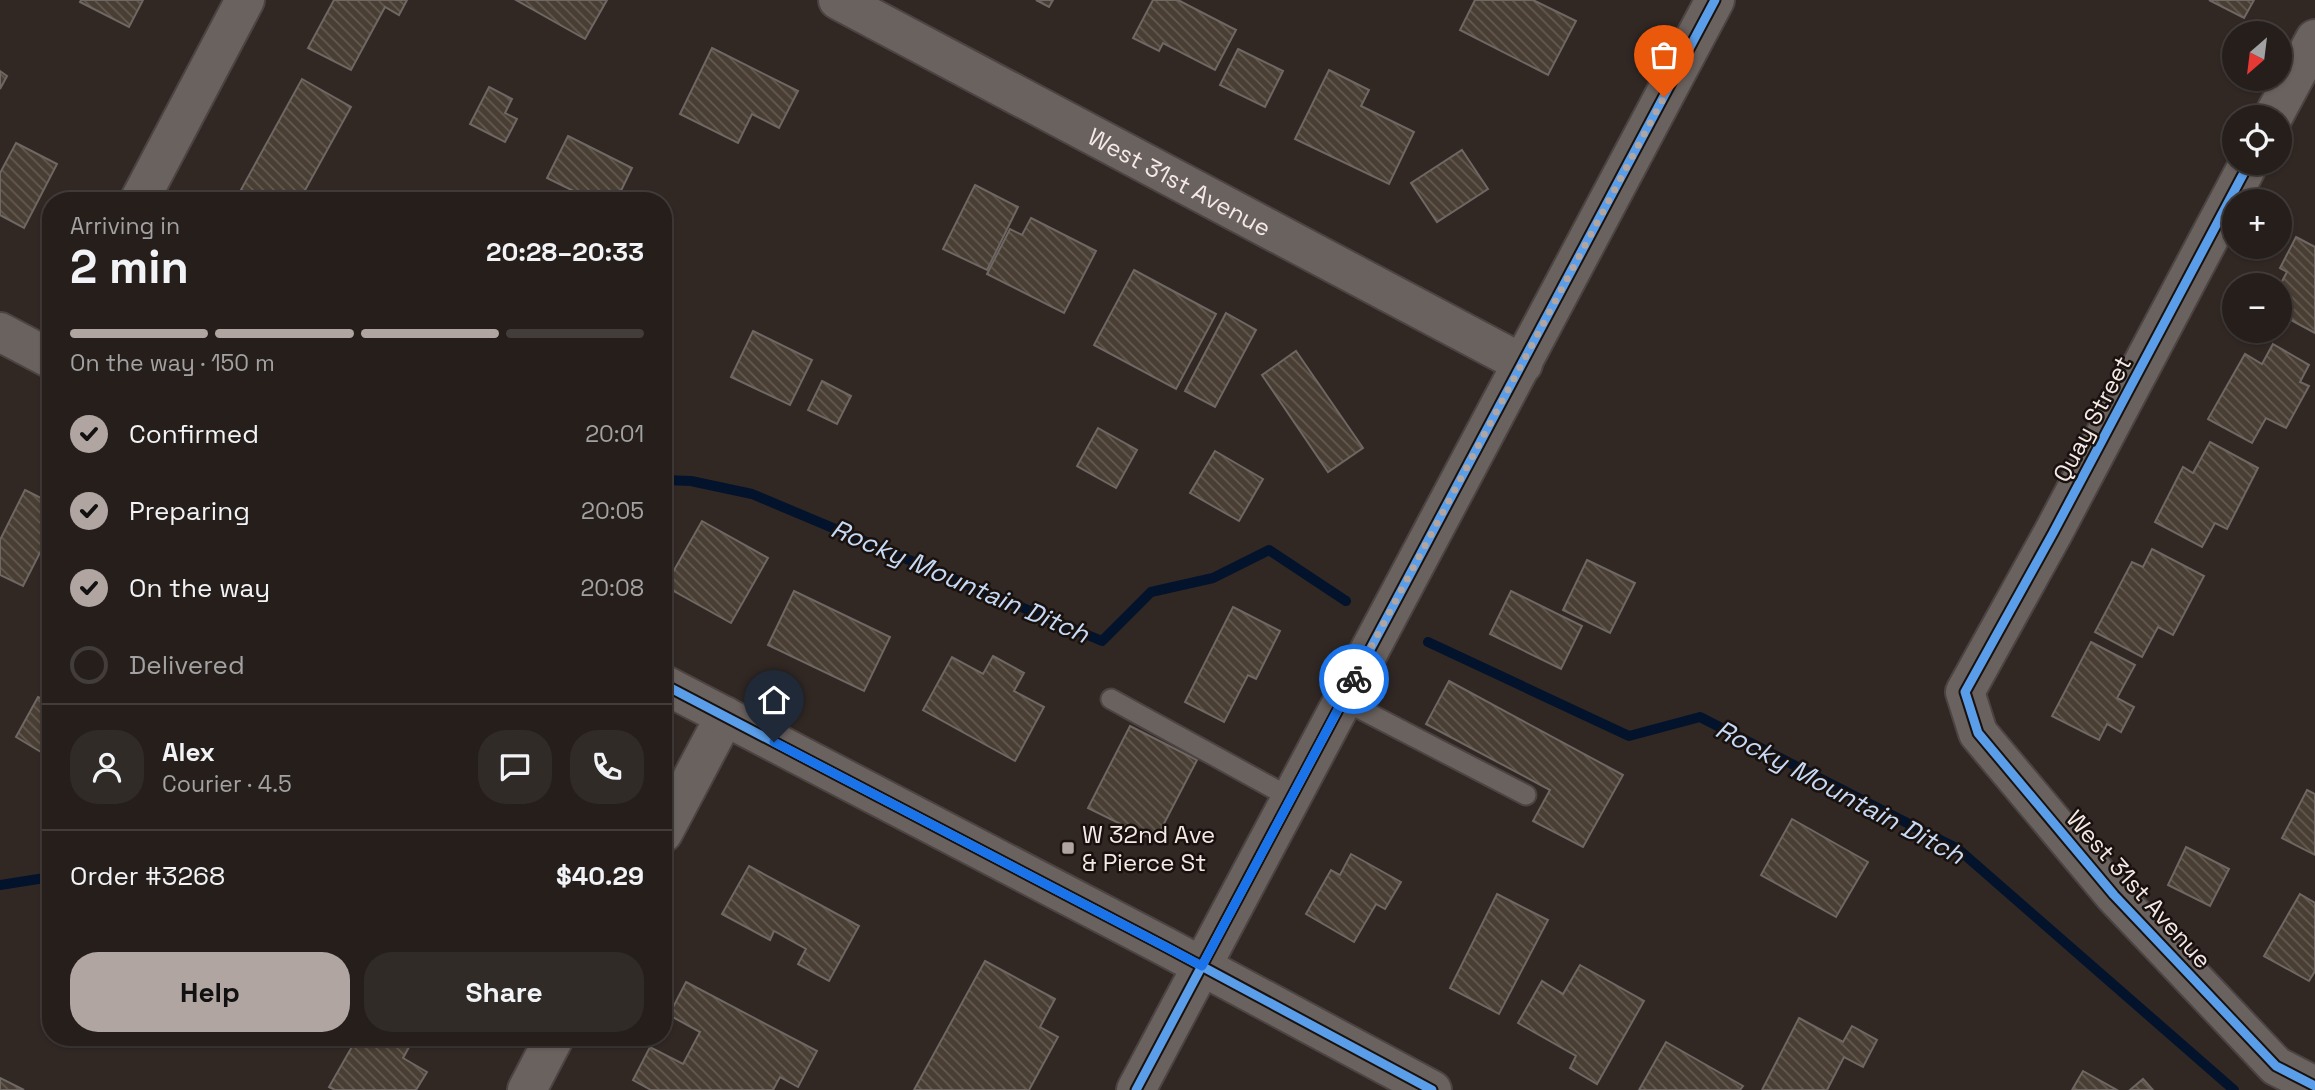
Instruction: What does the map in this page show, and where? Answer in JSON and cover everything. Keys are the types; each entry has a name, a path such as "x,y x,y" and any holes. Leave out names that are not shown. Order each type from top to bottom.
{"street":[{"path":"144,192 245,0"},
{"name":"West 31st Avenue","path":"838,0 1523,363"},
{"path":"1136,1090 1715,0"},
{"path":"2279,105 2315,38"},
{"name":"Quay Street","path":"1965,692 2053,533 2243,175"},
{"path":"0,332 42,354"},
{"path":"672,689 1202,966 1432,1090"},
{"name":"West 31st Avenue","path":"1965,692 1978,733 2114,895 2276,1066 2315,1086"},
{"path":"672,816 725,716"},
{"path":"527,1090 550,1046"}],"lane":[{"path":"1111,699 1291,799"},
{"path":"1343,700 1526,795"}],"building":[{"path":"143,0 129,27 80,2"},
{"path":"334,0 407,0 399,15 385,7 351,70 308,48"},
{"path":"516,0 607,0 585,39"},
{"path":"1036,0 1053,0 1049,7"},
{"path":"1153,0 1178,0 1236,30 1215,70 1163,43 1159,51 1133,38"},
{"path":"1475,0 1533,0 1576,21 1548,75 1460,30"},
{"path":"2209,0 2254,0 2244,18"},
{"path":"712,48 798,91 779,128 752,114 738,143 680,114"},
{"path":"1238,49 1283,71 1265,107 1220,85"},
{"path":"1329,70 1369,90 1361,106 1414,132 1389,184 1295,139"},
{"path":"0,71 7,76 0,89"},
{"path":"302,79 351,107 304,192 240,192"},
{"path":"489,87 512,99 505,113 517,119 505,142 470,124"},
{"path":"568,136 632,168 620,192 576,192 547,178"},
{"path":"16,143 57,164 24,228 0,215 0,173"},
{"path":"1462,150 1488,189 1437,222 1411,183"},
{"path":"975,185 1018,207 987,270 943,249"},
{"path":"1031,218 1096,251 1064,313 987,274 1010,229 1022,235"},
{"path":"2296,237 2315,247 2315,333 2292,321 2292,273 2286,273 2280,268 2285,259 2292,259 2292,245"},
{"path":"1134,270 1216,314 1176,389 1094,345"},
{"path":"1226,313 1256,330 1215,407 1185,391"},
{"path":"753,331 812,360 790,405 731,377"},
{"path":"2273,344 2309,365 2300,382 2309,386 2286,428 2266,418 2252,443 2208,419 2245,354 2262,364"},
{"path":"1296,351 1363,448 1328,472 1262,375"},
{"path":"822,381 851,396 837,424 808,410"},
{"path":"1098,428 1137,450 1116,488 1077,466"},
{"path":"2210,442 2258,468 2227,529 2215,523 2202,547 2155,522 2183,467 2193,473"},
{"path":"1215,451 1263,479 1239,521 1190,493"},
{"path":"25,490 42,498 42,549 23,586 0,575 0,540"},
{"path":"702,521 768,558 731,623 672,590 672,574"},
{"path":"2152,549 2204,576 2173,635 2158,627 2142,657 2095,632 2132,562 2143,567"},
{"path":"1587,560 1635,583 1610,633 1563,610"},
{"path":"794,591 890,637 864,691 768,645"},
{"path":"1511,591 1582,626 1561,669 1490,634"},
{"path":"1233,607 1280,631 1256,679 1248,675 1224,722 1185,702"},
{"path":"2091,642 2135,665 2117,698 2134,707 2121,732 2107,724 2099,740 2052,716"},
{"path":"993,656 1024,673 1014,691 1044,707 1015,761 923,710 952,657 983,674"},
{"path":"1449,681 1623,775 1583,847 1533,821 1550,790 1426,724"},
{"path":"38,697 42,699 42,753 16,737"},
{"path":"1130,726 1197,760 1155,841 1088,808"},
{"path":"2307,790 2315,794 2315,855 2282,838"},
{"path":"1792,819 1868,862 1836,917 1761,875"},
{"path":"2186,847 2229,869 2210,906 2168,885"},
{"path":"1351,854 1401,882 1385,909 1376,904 1354,942 1306,914 1331,870 1340,875"},
{"path":"749,866 859,926 829,981 798,964 806,949 774,931 770,940 722,914"},
{"path":"1497,894 1548,920 1499,1014 1450,988"},
{"path":"2300,894 2315,903 2315,971 2309,981 2264,956"},
{"path":"985,961 1055,999 1040,1027 1058,1037 1029,1090 914,1090"},
{"path":"1580,965 1644,1001 1597,1084 1570,1068 1576,1056 1518,1023 1542,981 1563,994"},
{"path":"686,982 817,1051 798,1087 780,1077 773,1090 651,1090 633,1080 650,1047 683,1064 700,1032 672,1017 672,1009"},
{"path":"1799,1018 1843,1042 1852,1026 1877,1040 1863,1067 1844,1057 1827,1090 1762,1090"},
{"path":"1666,1042 1743,1086 1740,1090 1639,1090"},
{"path":"352,1046 410,1046 403,1058 427,1072 416,1090 335,1090 329,1087"},
{"path":"2083,1071 2117,1090 2072,1090"},
{"path":"0,1078 24,1090 0,1090"},
{"path":"2143,1079 2153,1090 2130,1090"}],"waterway":[{"name":"Rocky Mountain Ditch","path":"672,480 691,481 752,494 1102,641 1151,592 1213,578 1269,550 1346,601"},
{"name":"Rocky Mountain Ditch","path":"1428,642 1629,736 1700,717 1958,849 2234,1090"},
{"name":"Rocky Mountain Ditch","path":"0,885 42,878"}],"cycle path":[{"path":"1136,1090 1715,0"},
{"path":"2243,175 2053,533 1965,692 1978,733 2114,895 2276,1066 2315,1086"},
{"path":"672,689 1166,947 1432,1090"}],"way so far":[{"path":"1354,679 1664,97"}],"place":[{"name":"W 32nd Ave & Pierce St","path":"1068,848"}],"route":[{"path":"774,742 1202,966 1354,679"}]}
